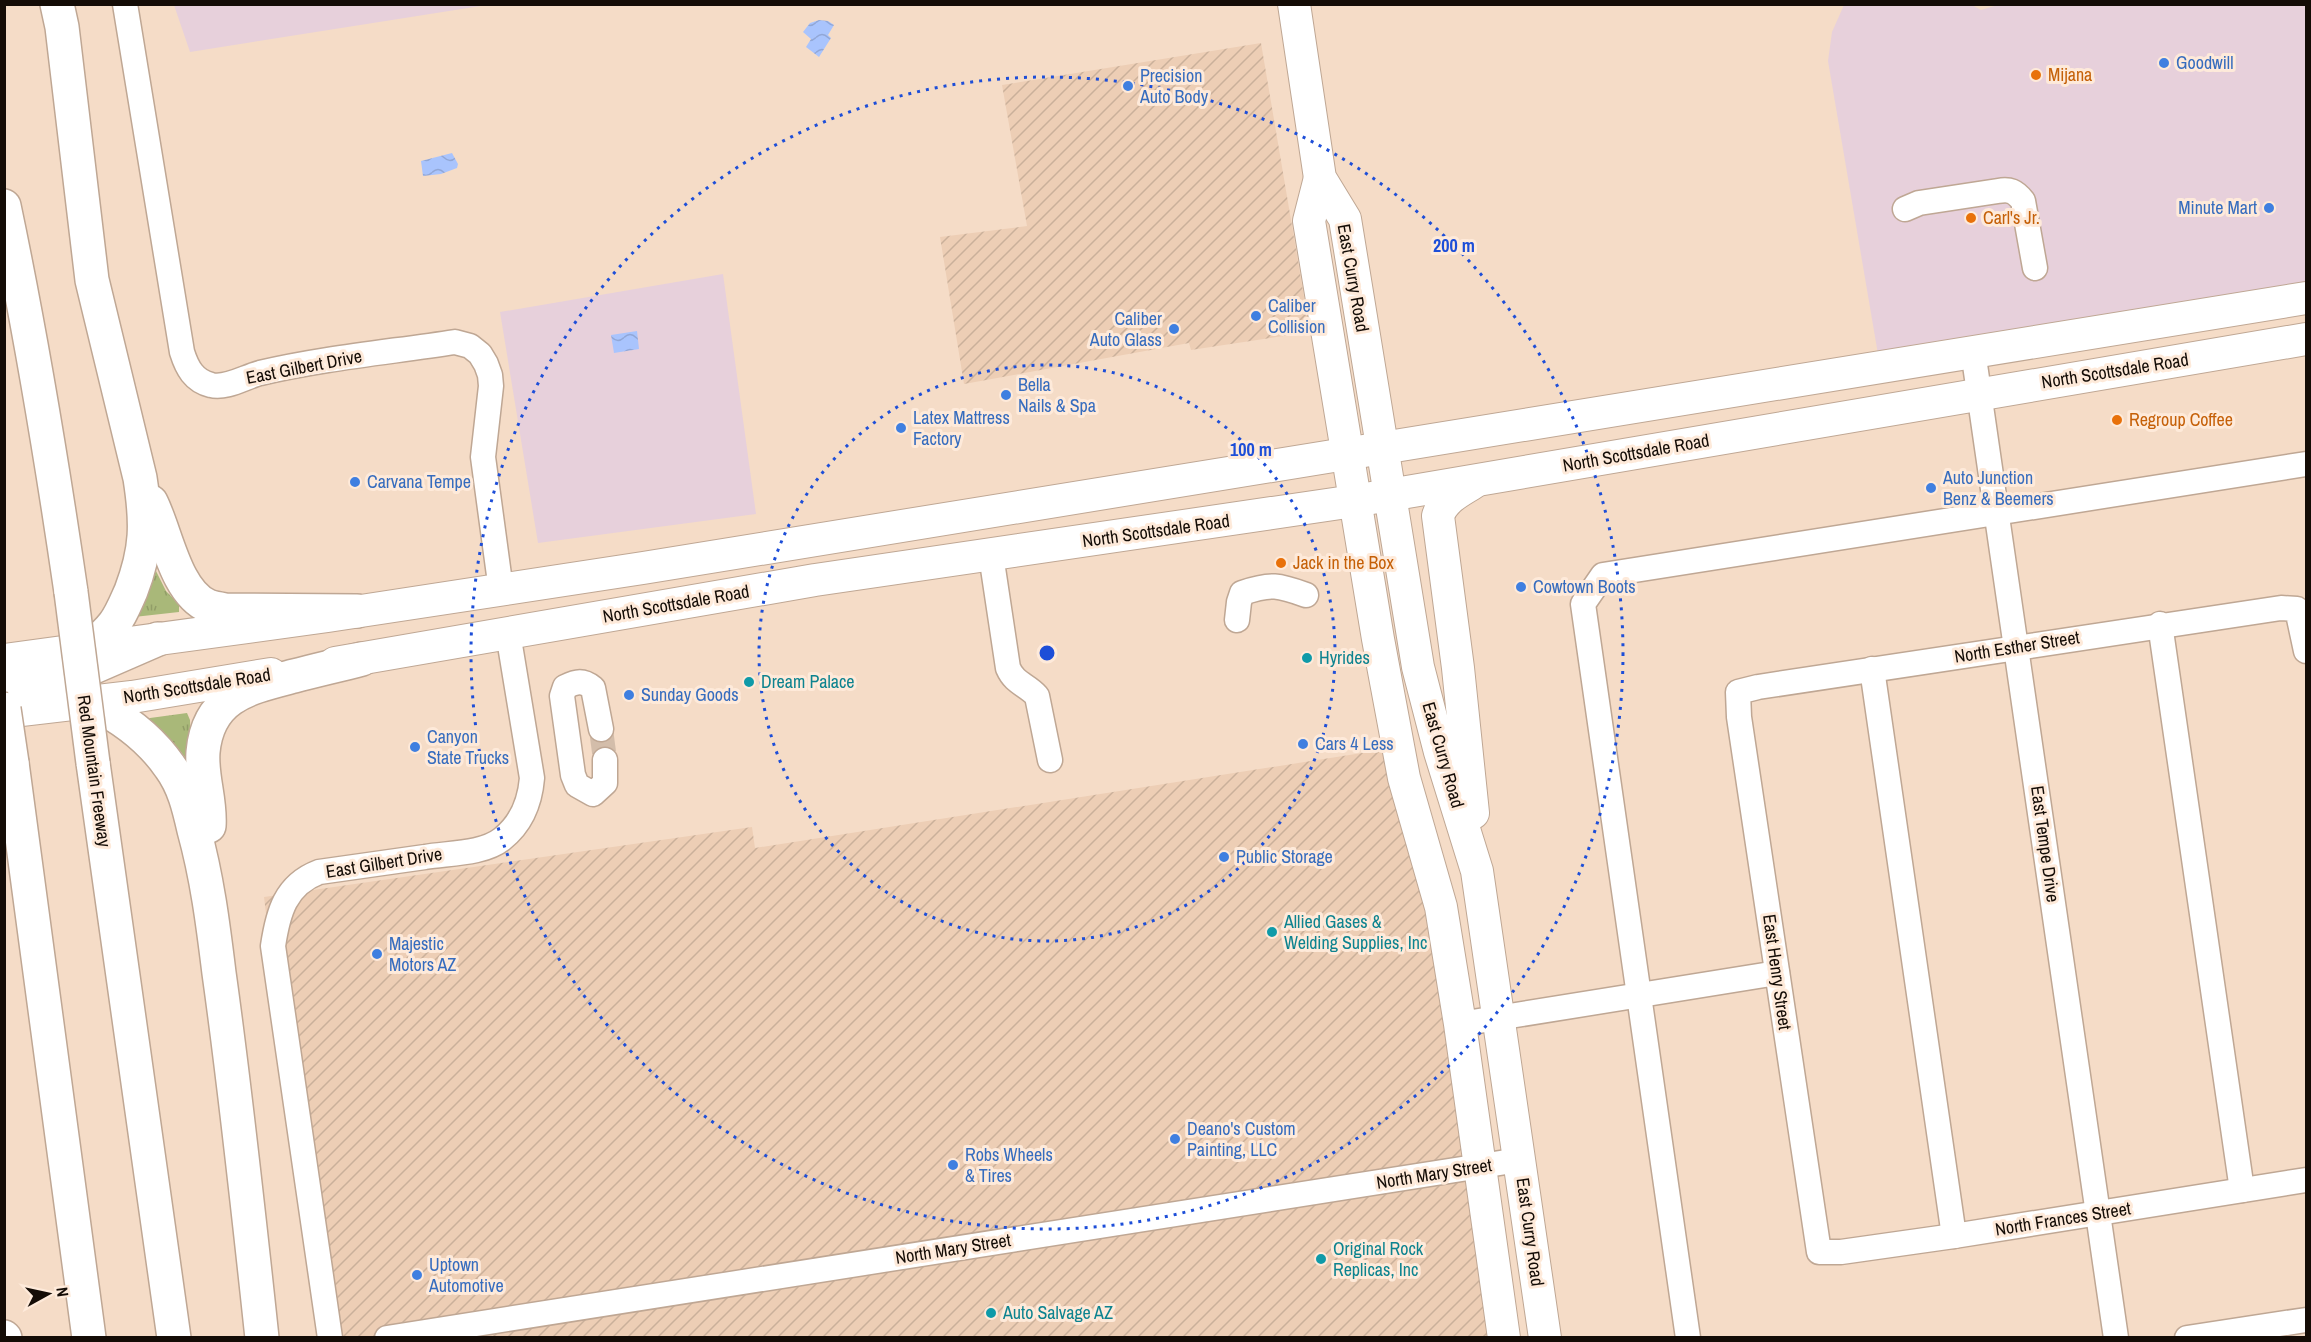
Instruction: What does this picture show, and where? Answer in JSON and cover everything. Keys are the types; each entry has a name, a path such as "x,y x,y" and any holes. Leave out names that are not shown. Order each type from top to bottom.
{"highway":[{"path":"53,680 114,624 127,600 138,571 146,537 140,478 92,280 62,27 57,4"},
{"name":"Red Mountain Freeway","path":"4,206 23,294 44,412 174,1338"},
{"path":"140,478 161,523 181,578 194,595 207,606 226,610 357,611"},
{"path":"89,1338 6,709 53,680 158,639"},
{"path":"206,876 210,819 203,774 203,752 212,719 226,702 248,688 373,657"},
{"path":"8,662 53,680 110,711 127,723 157,749 172,769 185,796 206,876 236,1095 262,1338"},
{"path":"53,680 132,697"}],"main road":[{"name":"East Curry Road","path":"1294,4 1320,178 1309,222 1354,501 1404,778 1441,906 1504,1338"},
{"name":"East Curry Road","path":"1320,178 1345,219 1418,667 1440,752 1478,871 1545,1338"},
{"path":"8,662 501,590 1382,449 2307,297"},
{"name":"North Scottsdale Road","path":"6,709 132,697 815,580 1354,501 2307,339"},
{"path":"1478,871 1468,750 1438,516 1440,508 1447,499 1480,480"},
{"path":"508,633 508,620 520,609 585,597 649,578 689,559"},
{"path":"373,657 418,633 496,610 501,606 503,599 501,590"}],"street":[{"name":"East Gilbert Drive","path":"125,4 182,352 190,371 202,382 221,386 288,367 455,342 470,346 486,363 491,386 483,465 501,590"},
{"path":"1905,209 1920,203 1987,192 2007,189 2017,192 2023,201 2035,268"},
{"name":"East Tempe Drive","path":"1973,351 2116,1338"},
{"path":"1688,1338 1583,604 1603,575 2307,464"},
{"path":"991,555 1008,668 1014,680 1037,696 1050,760"},
{"path":"1238,620 1242,593 1263,587 1282,586 1306,594"},
{"name":"North Esther Street","path":"1738,692 2160,624 2281,608 2297,609 2307,651"},
{"path":"2160,624 2242,1190"},
{"name":"East Gilbert Drive","path":"330,1338 273,946 277,921 286,898 304,878 319,872 475,849 501,840 512,829 526,808 531,793 532,778 508,633"},
{"path":"1872,669 1954,1236"},
{"path":"601,729 597,699 593,688 585,682 575,682 565,687 562,696 573,775 577,785 593,794 605,783 605,760"},
{"name":"East Henry Street","path":"1738,692 1739,717 1776,973 1819,1252"},
{"path":"1460,1024 1776,973"},
{"name":"North Mary Street","path":"387,1338 1519,1160"},
{"name":"North Frances Street","path":"1819,1252 1841,1252 1954,1236 2307,1180"},
{"path":"2187,1338 2307,1320"}],"shaded area":[{"path":"174,4 487,5 190,52"},
{"path":"1970,4 1981,10 2001,4 2306,5 2306,298 1880,366 1828,61 1832,32 1844,5"},
{"path":"1261,43 1310,332 1191,350 1189,343 964,384 940,237 1027,226 1002,85"},
{"path":"723,274 756,514 538,543 500,312"},
{"path":"1394,748 1454,1067 1493,1337 318,1337 264,897 752,827 755,848"}],"green space":[{"path":"156,571 166,591 179,604 179,612 134,617"},
{"path":"187,713 190,720 192,768 172,741 146,721 150,718"}],"water":[{"path":"819,20 828,21 834,25 828,35 831,38 819,57 806,47 811,39 803,32 810,23"},
{"path":"452,153 458,164 457,168 441,174 423,176 421,161"},
{"path":"637,331 639,349 614,353 611,335"}],"tunnel":[{"path":"601,729 605,760"}],"place":[{"name":"Goodwill","path":"2164,63"},
{"name":"Mijana","path":"2036,75"},
{"name":"Precision Auto Body","path":"1128,86"},
{"name":"Minute Mart","path":"2269,208"},
{"name":"Carl's Jr.","path":"1971,218"},
{"name":"Caliber Collision","path":"1256,316"},
{"name":"Caliber Auto Glass","path":"1174,329"},
{"name":"Bella Nails & Spa","path":"1006,395"},
{"name":"Regroup Coffee","path":"2117,420"},
{"name":"Latex Mattress Factory","path":"901,428"},
{"name":"Carvana Tempe","path":"355,482"},
{"name":"Auto Junction Benz & Beemers","path":"1931,488"},
{"name":"Jack in the Box","path":"1281,563"},
{"name":"Cowtown Boots","path":"1521,587"},
{"name":"Hyrides","path":"1307,658"},
{"name":"Dream Palace","path":"749,682"},
{"name":"Sunday Goods","path":"629,695"},
{"name":"Cars 4 Less","path":"1303,744"},
{"name":"Canyon State Trucks","path":"415,747"},
{"name":"Public Storage","path":"1224,857"},
{"name":"Allied Gases & Welding Supplies, Inc","path":"1272,932"},
{"name":"Majestic Motors AZ","path":"377,954"},
{"name":"Deano's Custom Painting, LLC","path":"1175,1139"},
{"name":"Robs Wheels & Tires","path":"953,1165"},
{"name":"Original Rock Replicas, Inc","path":"1321,1259"},
{"name":"Uptown Automotive","path":"417,1275"},
{"name":"Auto Salvage AZ","path":"991,1313"}]}
